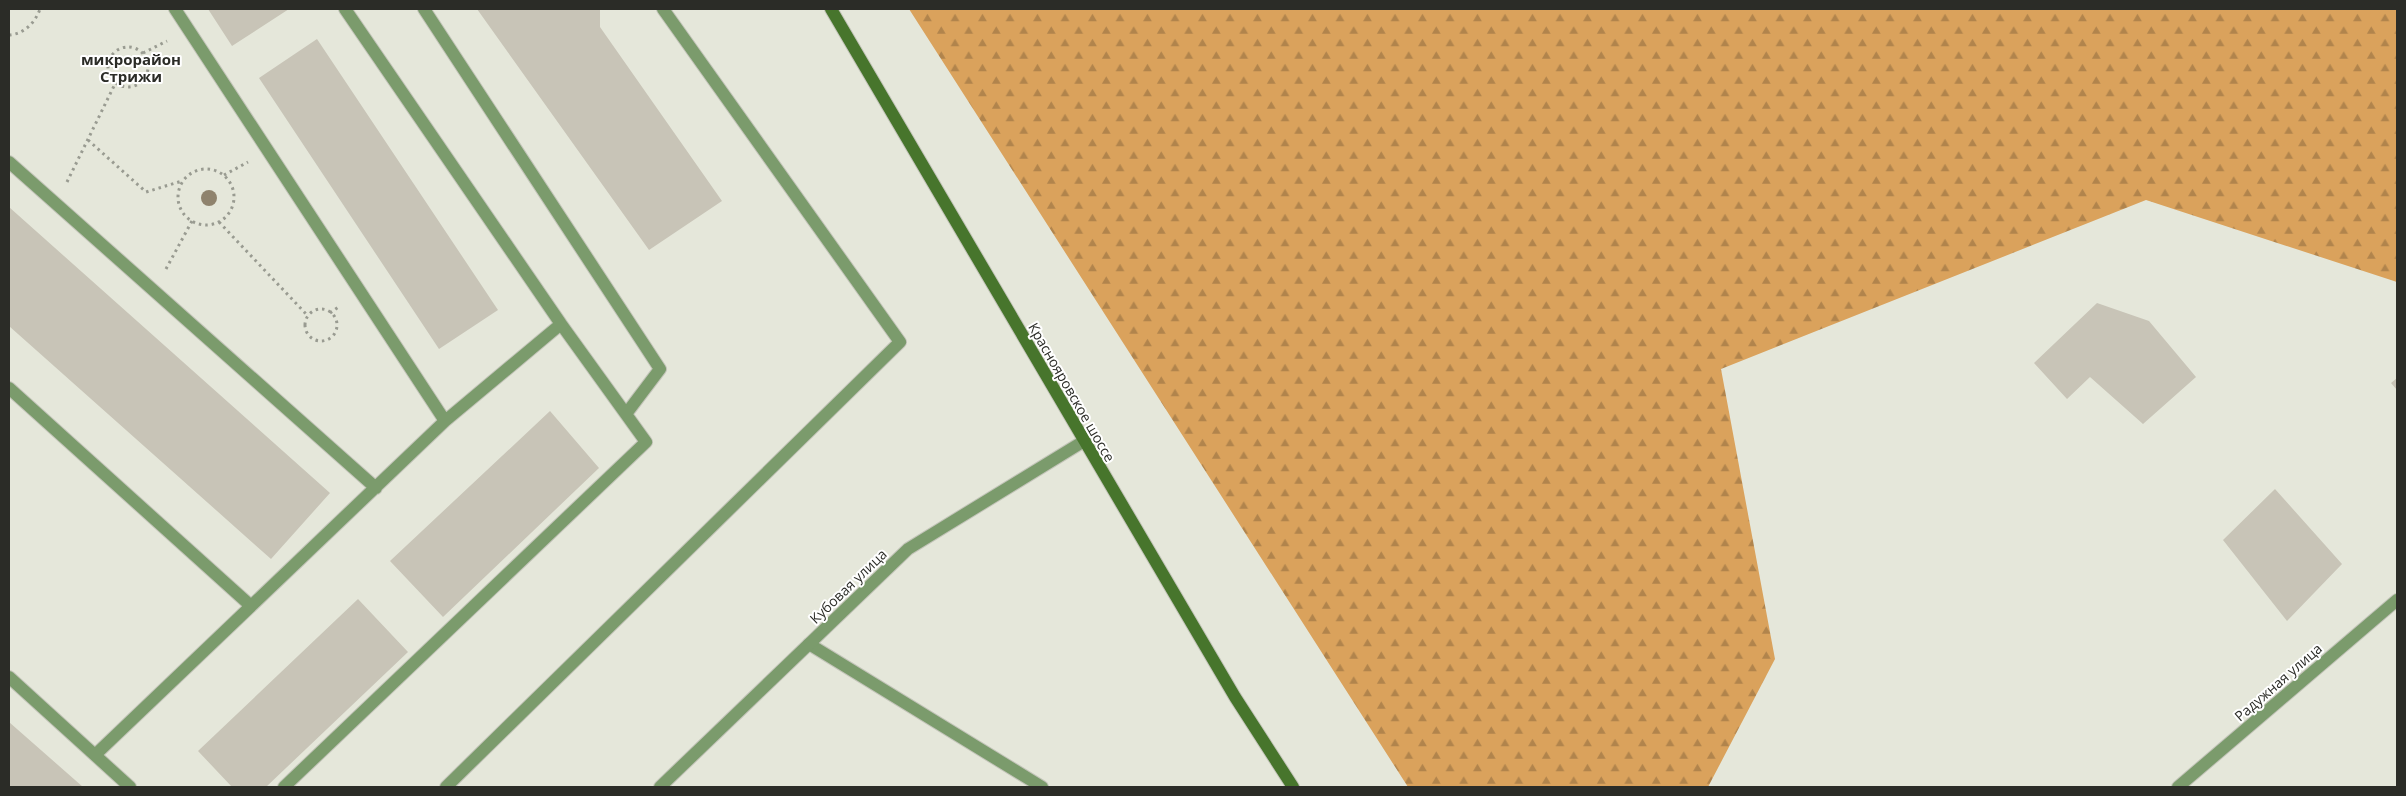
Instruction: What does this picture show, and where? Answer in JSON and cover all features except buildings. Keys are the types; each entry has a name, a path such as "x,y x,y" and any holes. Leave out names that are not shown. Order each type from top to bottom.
{"street":[{"path":"175,9 445,421"},
{"path":"284,787 646,442 344,9"},
{"path":"424,9 660,369 626,414"},
{"path":"446,787 900,342 664,9"},
{"name":"Краснояровское шоссе","path":"830,9 1235,697 1292,787"},
{"path":"9,162 376,488"},
{"path":"95,755 445,421 562,324"},
{"path":"9,388 251,606"},
{"name":"Кубовая улица","path":"660,787 908,550 1084,441"},
{"name":"Радужная улица","path":"2178,787 2397,600"},
{"path":"809,644 1042,787"},
{"path":"9,677 130,787"}],"path":[{"path":"9,35 25,29 34,21 40,9"},
{"path":"124,47 137,49 143,53 148,72 141,84 128,88 116,84 108,73 108,60 112,54 124,47"},
{"path":"56,204 116,84"},
{"path":"88,140 146,192 183,181 190,174 207,169 224,175 234,190 232,209 219,222 201,225 192,221 180,207 178,198 183,181"},
{"path":"154,291 192,221"},
{"path":"219,222 308,316"},
{"path":"321,309 330,313 336,321 333,336 323,341 313,339 304,326 308,316 321,309"}],"green space":[{"path":"909,9 2397,9 2397,282 2146,200 1721,369 1775,659 1708,787 1408,787"}],"district":[{"name":"микрорайон Стрижи","path":"131,68"}]}
